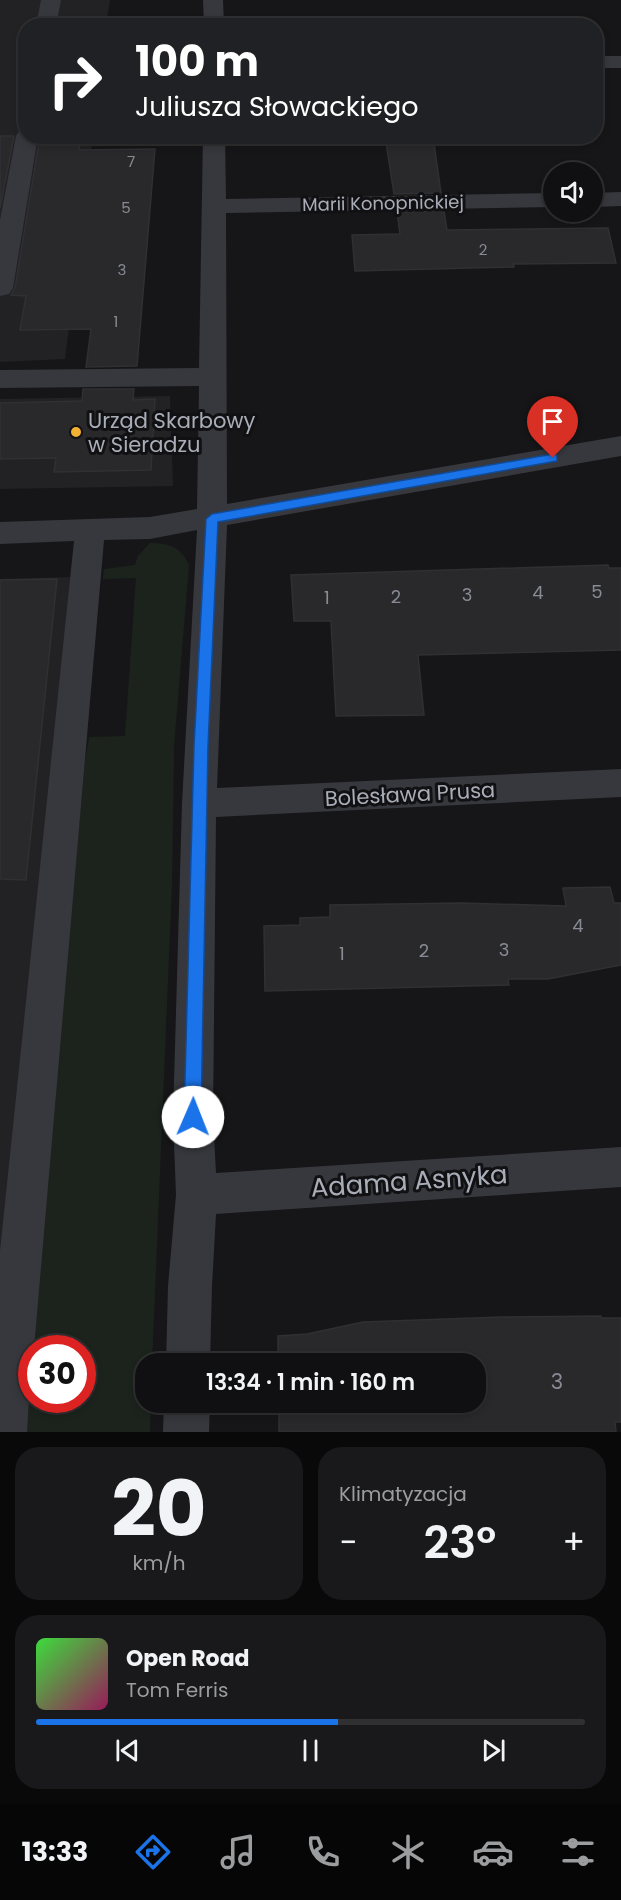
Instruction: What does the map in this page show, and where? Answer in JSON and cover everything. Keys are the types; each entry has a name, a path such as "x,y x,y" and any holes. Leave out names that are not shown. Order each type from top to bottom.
{"street":[{"path":"48,18 51,0"},
{"path":"213,0 214,18"},
{"path":"603,62 621,62"},
{"path":"0,288 5,227 25,144"},
{"path":"188,1353 190,1286 197,1195 193,1117 199,803 212,519 214,144"},
{"path":"603,200 621,199"},
{"name":"Marii Konopnickiej","path":"213,206 543,200"},
{"path":"0,379 211,377"},
{"path":"0,533 150,528 621,446"},
{"path":"4,1432 90,530"},
{"name":"Bolesława Prusa","path":"199,803 621,783"},
{"name":"Adama Asnyka","path":"197,1195 621,1167"},
{"path":"186,1432 187,1413"}],"shaded area":[{"path":"0,0 110,0 107,18 18,18 18,144 92,144 65,359 0,362"},
{"name":"Urząd Skarbowy w Sieradzu","path":"170,396 173,486 0,489 0,399"},
{"path":"150,543 174,547 189,565 174,746 172,883 152,1353 135,1353 135,1413 151,1413 150,1432 23,1432 25,1413 96,1413 96,1335 32,1335 85,761 89,737 125,736 136,578 103,579 104,569 135,565 138,556"},
{"path":"73,577 7,1432 0,1432 0,579"}],"building":[{"path":"0,136 14,136 0,208"},
{"path":"39,144 80,144 79,150 155,149 137,366 86,367 91,329 20,330 26,296 11,295 15,288"},
{"path":"386,144 434,144 441,193 394,194"},
{"path":"444,211 447,230 608,228 616,263 513,264 514,267 355,271 352,235 400,234 397,212"},
{"name":"Urząd Skarbowy w Sieradzu","path":"83,389 134,389 133,400 155,399 151,470 54,472 56,458 0,459 0,403 82,401"},
{"path":"608,565 609,568 621,568 621,650 418,655 424,715 336,716 331,621 294,621 291,575"},
{"path":"57,579 26,880 0,879 0,580"},
{"path":"610,887 614,903 621,903 621,965 548,979 508,979 509,985 265,991 264,926 300,925 300,918 330,917 330,905 461,903 566,906 563,888"},
{"path":"601,1316 601,1318 621,1318 621,1422 615,1422 616,1432 279,1432 279,1413 486,1413 486,1353 278,1353 278,1336 307,1334 363,1322"}],"place":[{"name":"Urząd Skarbowy w Sieradzu","path":"76,432"}],"route":[{"path":"193,1117 199,803 212,519 553,458"}]}
